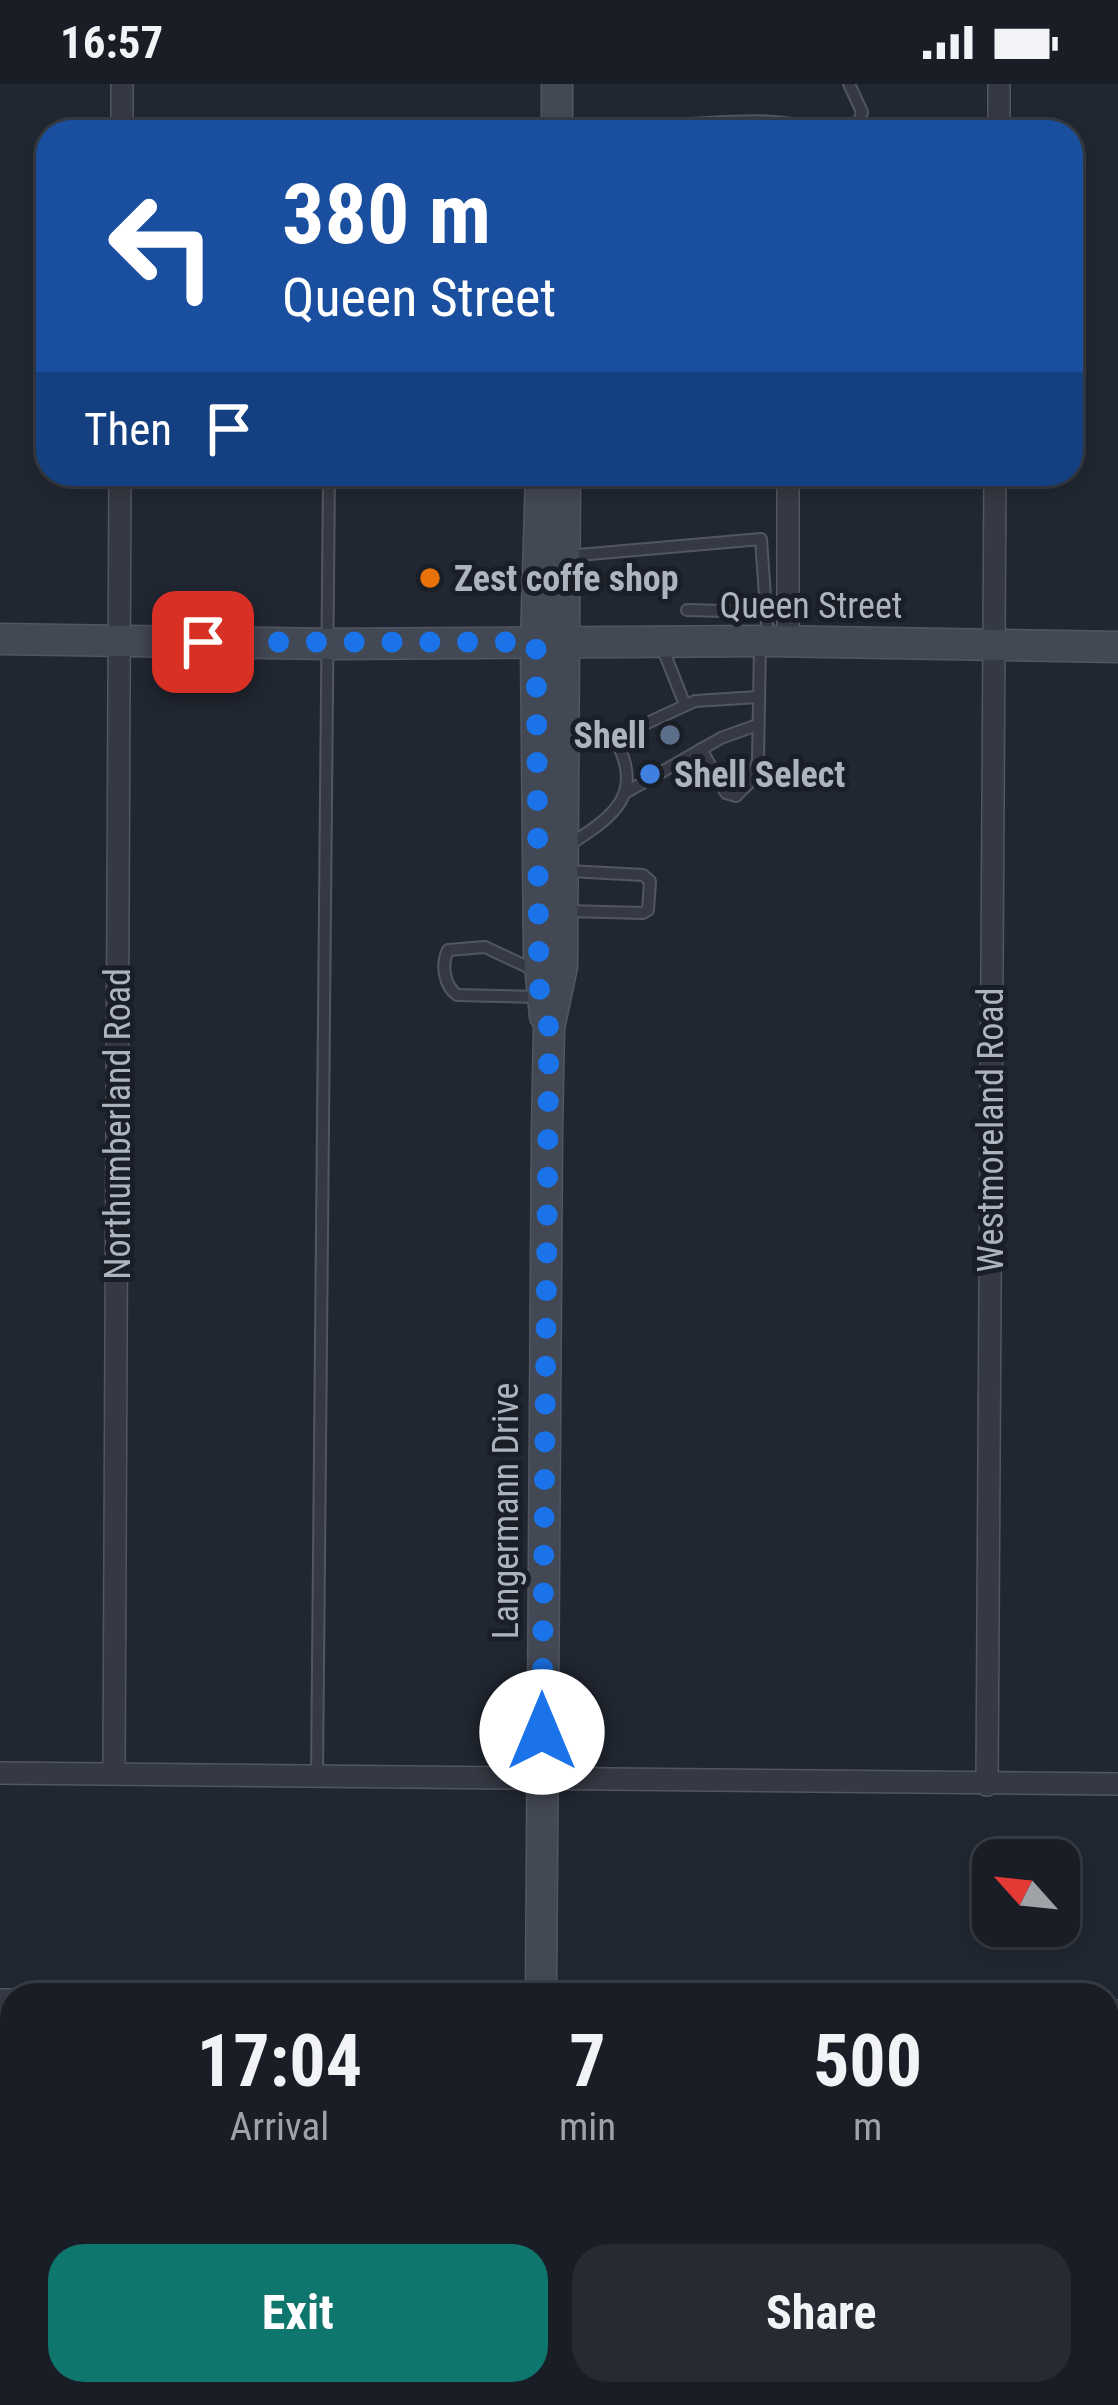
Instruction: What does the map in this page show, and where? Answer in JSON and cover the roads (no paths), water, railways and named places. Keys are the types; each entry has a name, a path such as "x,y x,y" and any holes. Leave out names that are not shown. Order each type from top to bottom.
{"main road":[{"path":"557,84 557,120"},
{"name":"Langermann Drive","path":"541,1983 549,1028 540,985 550,642 542,486"},
{"name":"Langermann Drive","path":"549,1028 559,988 564,728 550,642 566,556 565,486"},
{"name":"Queen Street","path":"0,639 660,643 771,634 993,646 1118,646"}],"street":[{"path":"122,84 122,120"},
{"path":"999,84 999,120"},
{"name":"Northumberland Road","path":"114,1774 120,486"},
{"path":"771,634 787,486"},
{"name":"Westmoreland Road","path":"987,1785 995,486"},
{"path":"0,1772 1118,1784"}],"lane":[{"path":"853,85 862,112 860,120"},
{"path":"317,1774 329,486"},
{"path":"566,556 761,539 771,634 758,697 754,775 736,796 722,788 701,749"},
{"path":"687,610 771,634"},
{"path":"660,643 686,705"},
{"path":"564,728 614,737 710,697 758,697"},
{"path":"625,793 701,749 758,725"},
{"path":"563,860 612,816 625,793 627,767 614,737"},
{"path":"562,910 643,913 652,896 650,881 643,875 563,860"},
{"path":"484,947 540,985 458,995 448,985 444,959 448,950 484,947"}],"place":[{"name":"Zest coffe shop","path":"430,578"},
{"name":"Shell","path":"670,735"},
{"name":"Shell Select","path":"650,774"}]}
